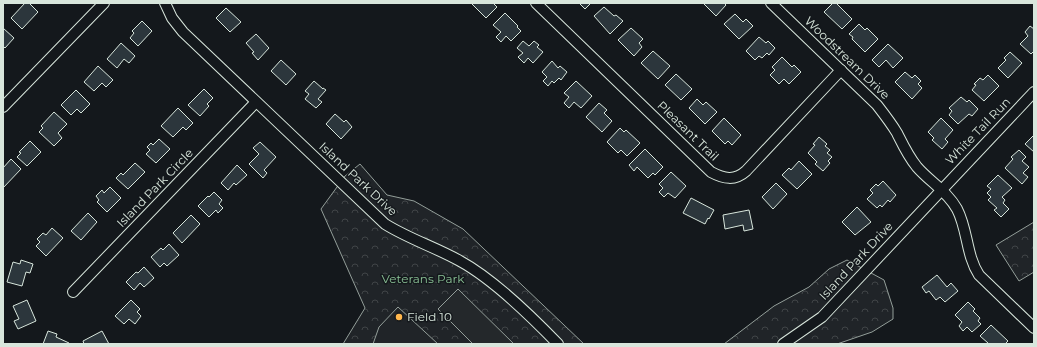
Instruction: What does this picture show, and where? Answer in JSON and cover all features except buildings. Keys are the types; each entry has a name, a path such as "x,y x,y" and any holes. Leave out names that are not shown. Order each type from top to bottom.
{"street":[{"path":"3,107 104,3"},
{"name":"Island Park Drive","path":"165,3 172,18 182,32 385,224 402,235 437,249 484,277 539,324 558,344"},
{"name":"Pleasant Trail","path":"536,3 711,172 728,179 742,175 841,70"},
{"name":"Woodstream Drive","path":"771,3 877,105 896,132 904,149 918,168 950,197 961,218 970,258 979,275 1034,328"},
{"name":"White Tail Run","path":"942,189 1034,92"},
{"name":"Island Park Circle","path":"73,292 256,102"},
{"name":"Island Park Drive","path":"783,344 822,317 942,189"}],"green space":[{"name":"Veterans Park","path":"360,164 387,195 414,201 463,229 584,344 343,344 365,308 321,209 345,176"},
{"path":"1034,222 1034,272 1019,281 996,245"},
{"path":"847,260 884,280 893,308 893,319 872,332 837,344 724,344 774,306 809,287 829,269"},
{"name":"Field 10","path":"398,307 438,344 373,344 379,327"}],"shaded area":[{"path":"458,289 514,344 473,344 438,309"}],"place":[{"name":"Field 10","path":"399,317"}]}
